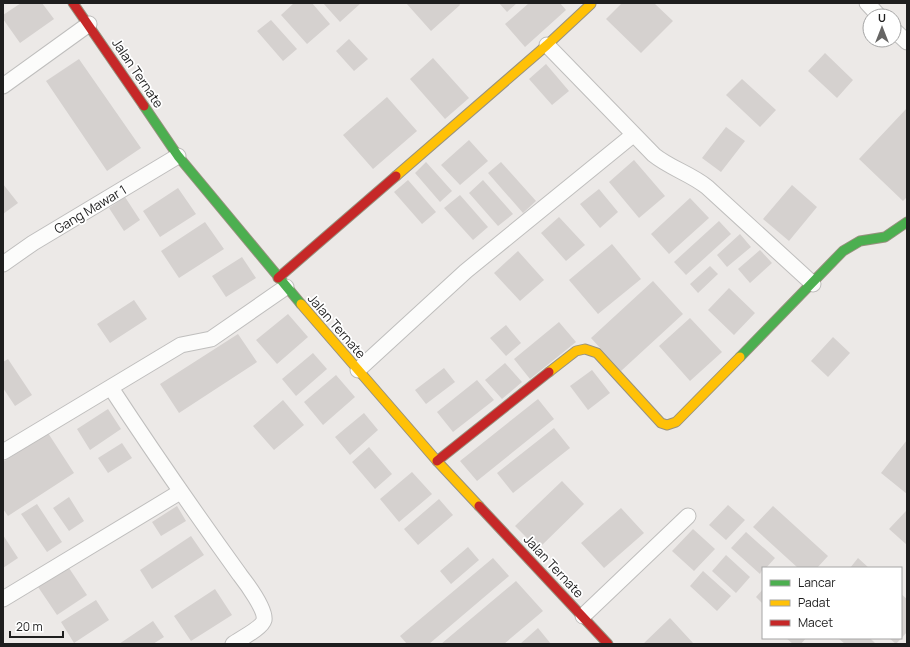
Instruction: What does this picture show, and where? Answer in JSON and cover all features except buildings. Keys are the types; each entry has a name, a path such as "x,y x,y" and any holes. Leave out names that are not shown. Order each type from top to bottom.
{"street":[{"name":"Jalan Ternate","path":"73,3 89,24 178,156 282,282 437,461 584,616 608,644"},
{"path":"3,452 181,345 211,339 282,282 591,4"},
{"path":"3,86 89,24"},
{"path":"547,45 633,134 661,160 698,180 707,187 813,284"},
{"path":"358,370 466,271 633,134"},
{"name":"Gang Mawar 1","path":"3,264 33,243 178,156"},
{"path":"437,461 576,351 585,348 597,353 661,423 667,425 676,422 850,246 860,241 885,237 907,222"},
{"path":"111,388 180,492 244,579 262,609 264,615 261,625 233,644"},
{"path":"3,600 180,492"},
{"path":"584,616 688,516"}],"traffic: fast":[{"path":"144,106 178,156 301,304"},
{"path":"740,357 843,251 860,241 885,237 907,222"}],"traffic: slow":[{"path":"396,176 547,45 591,4"},
{"path":"301,304 437,461 479,506"},
{"path":"549,372 576,351 585,349 597,353 661,423 667,425 676,422 740,357"}],"traffic: jam":[{"path":"73,3 144,106"},
{"path":"278,278 396,176"},
{"path":"437,461 549,372"},
{"path":"479,506 608,644"}]}
